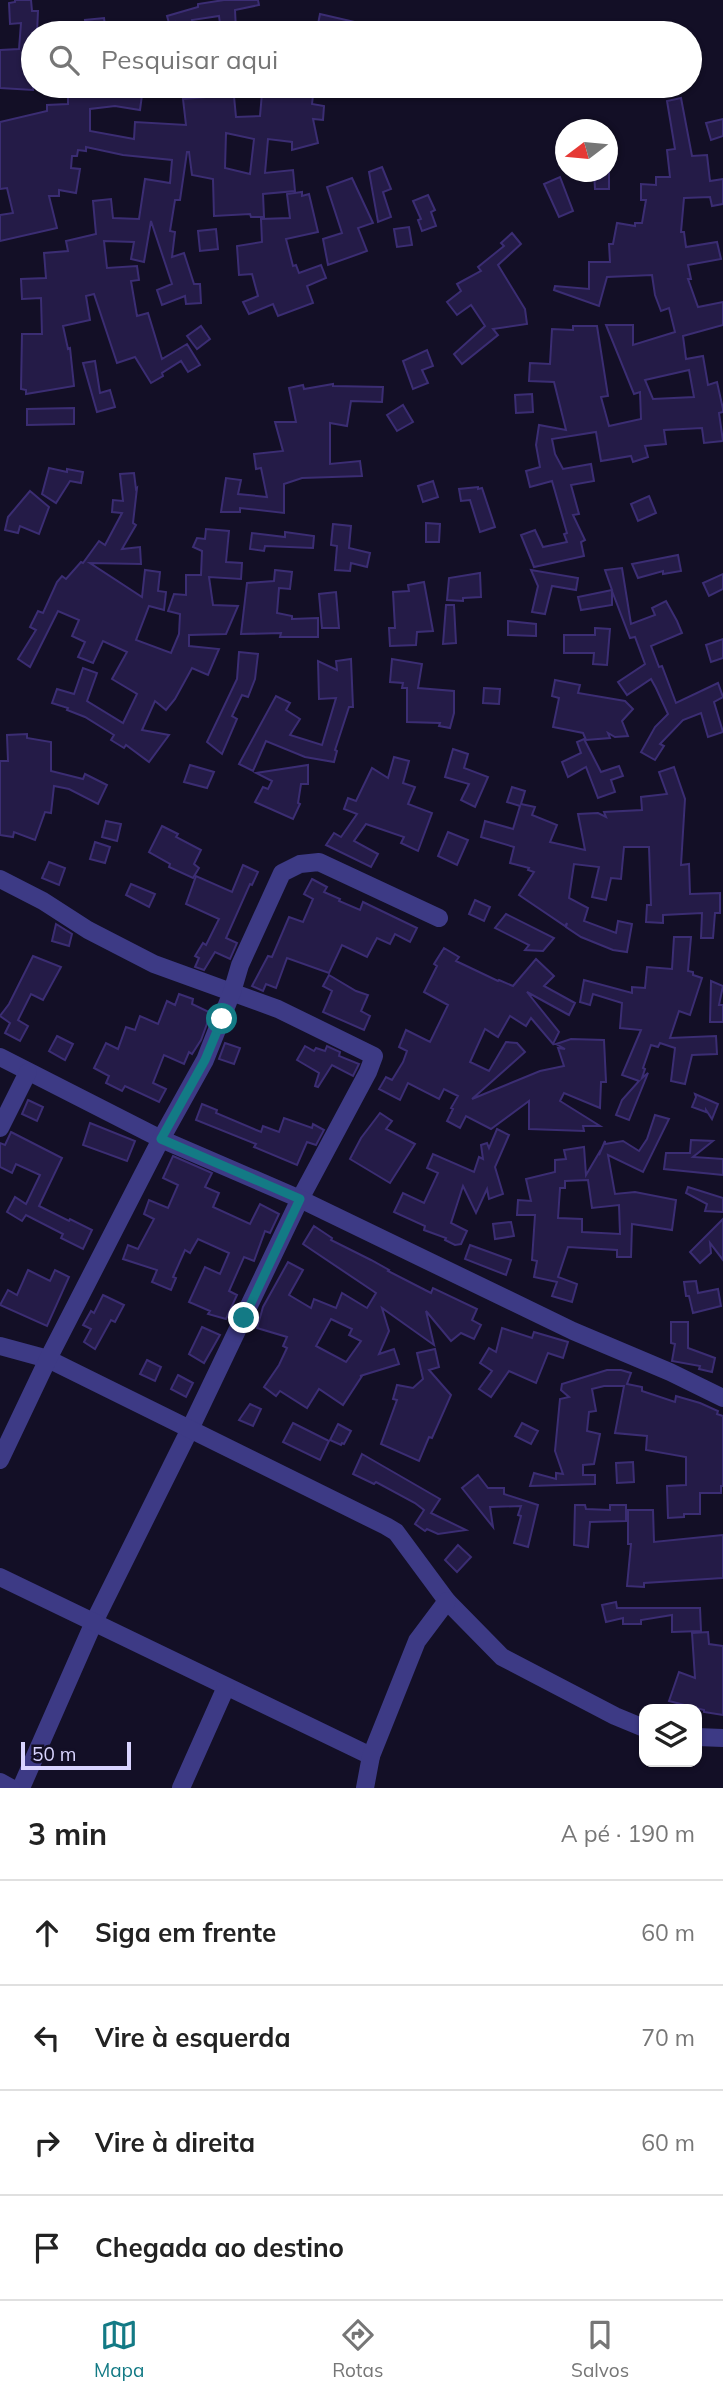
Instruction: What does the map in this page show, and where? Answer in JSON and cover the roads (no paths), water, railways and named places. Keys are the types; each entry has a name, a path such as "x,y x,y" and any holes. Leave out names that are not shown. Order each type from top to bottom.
{"street":[{"path":"0,1461 48,1359 161,1139 205,1060 240,965 282,873 300,864 319,862 439,918"},
{"path":"0,878 130,953 278,1009 374,1056 300,1199 94,1622 21,1788"},
{"path":"0,1057 161,1139 300,1199 573,1331 670,1372 723,1398"},
{"path":"0,1128 28,1072"},
{"path":"0,1346 48,1359 386,1526 396,1532 447,1601 502,1657 639,1726"},
{"path":"0,1577 371,1756"},
{"path":"365,1788 371,1756 417,1641 447,1601"},
{"path":"181,1788 226,1687"},
{"path":"702,1737 723,1738"},
{"path":"0,1782 11,1788"}]}
